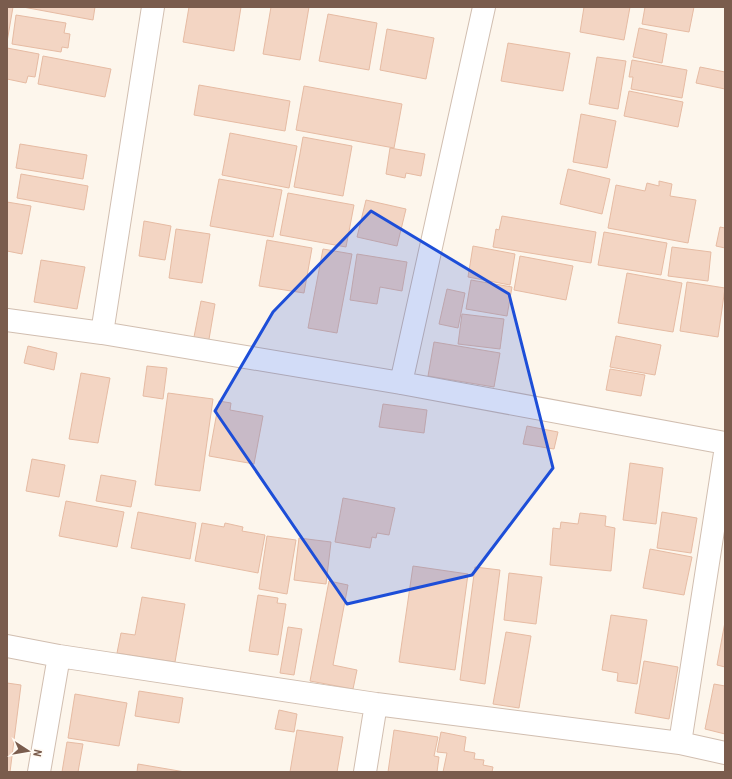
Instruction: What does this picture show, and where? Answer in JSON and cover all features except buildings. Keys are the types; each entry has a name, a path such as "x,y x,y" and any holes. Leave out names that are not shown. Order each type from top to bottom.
{"street":[{"path":"102,333 153,7"},
{"path":"401,383 479,8"},
{"path":"7,320 102,333 401,383 725,443"},
{"path":"680,743 725,453"},
{"path":"7,646 59,656 376,704 680,743 725,753"},
{"path":"39,772 59,656"},
{"path":"365,772 376,704"}],"highlighted area":[{"path":"371,211 509,294 553,468 472,575 347,604 215,411 273,312"}]}
